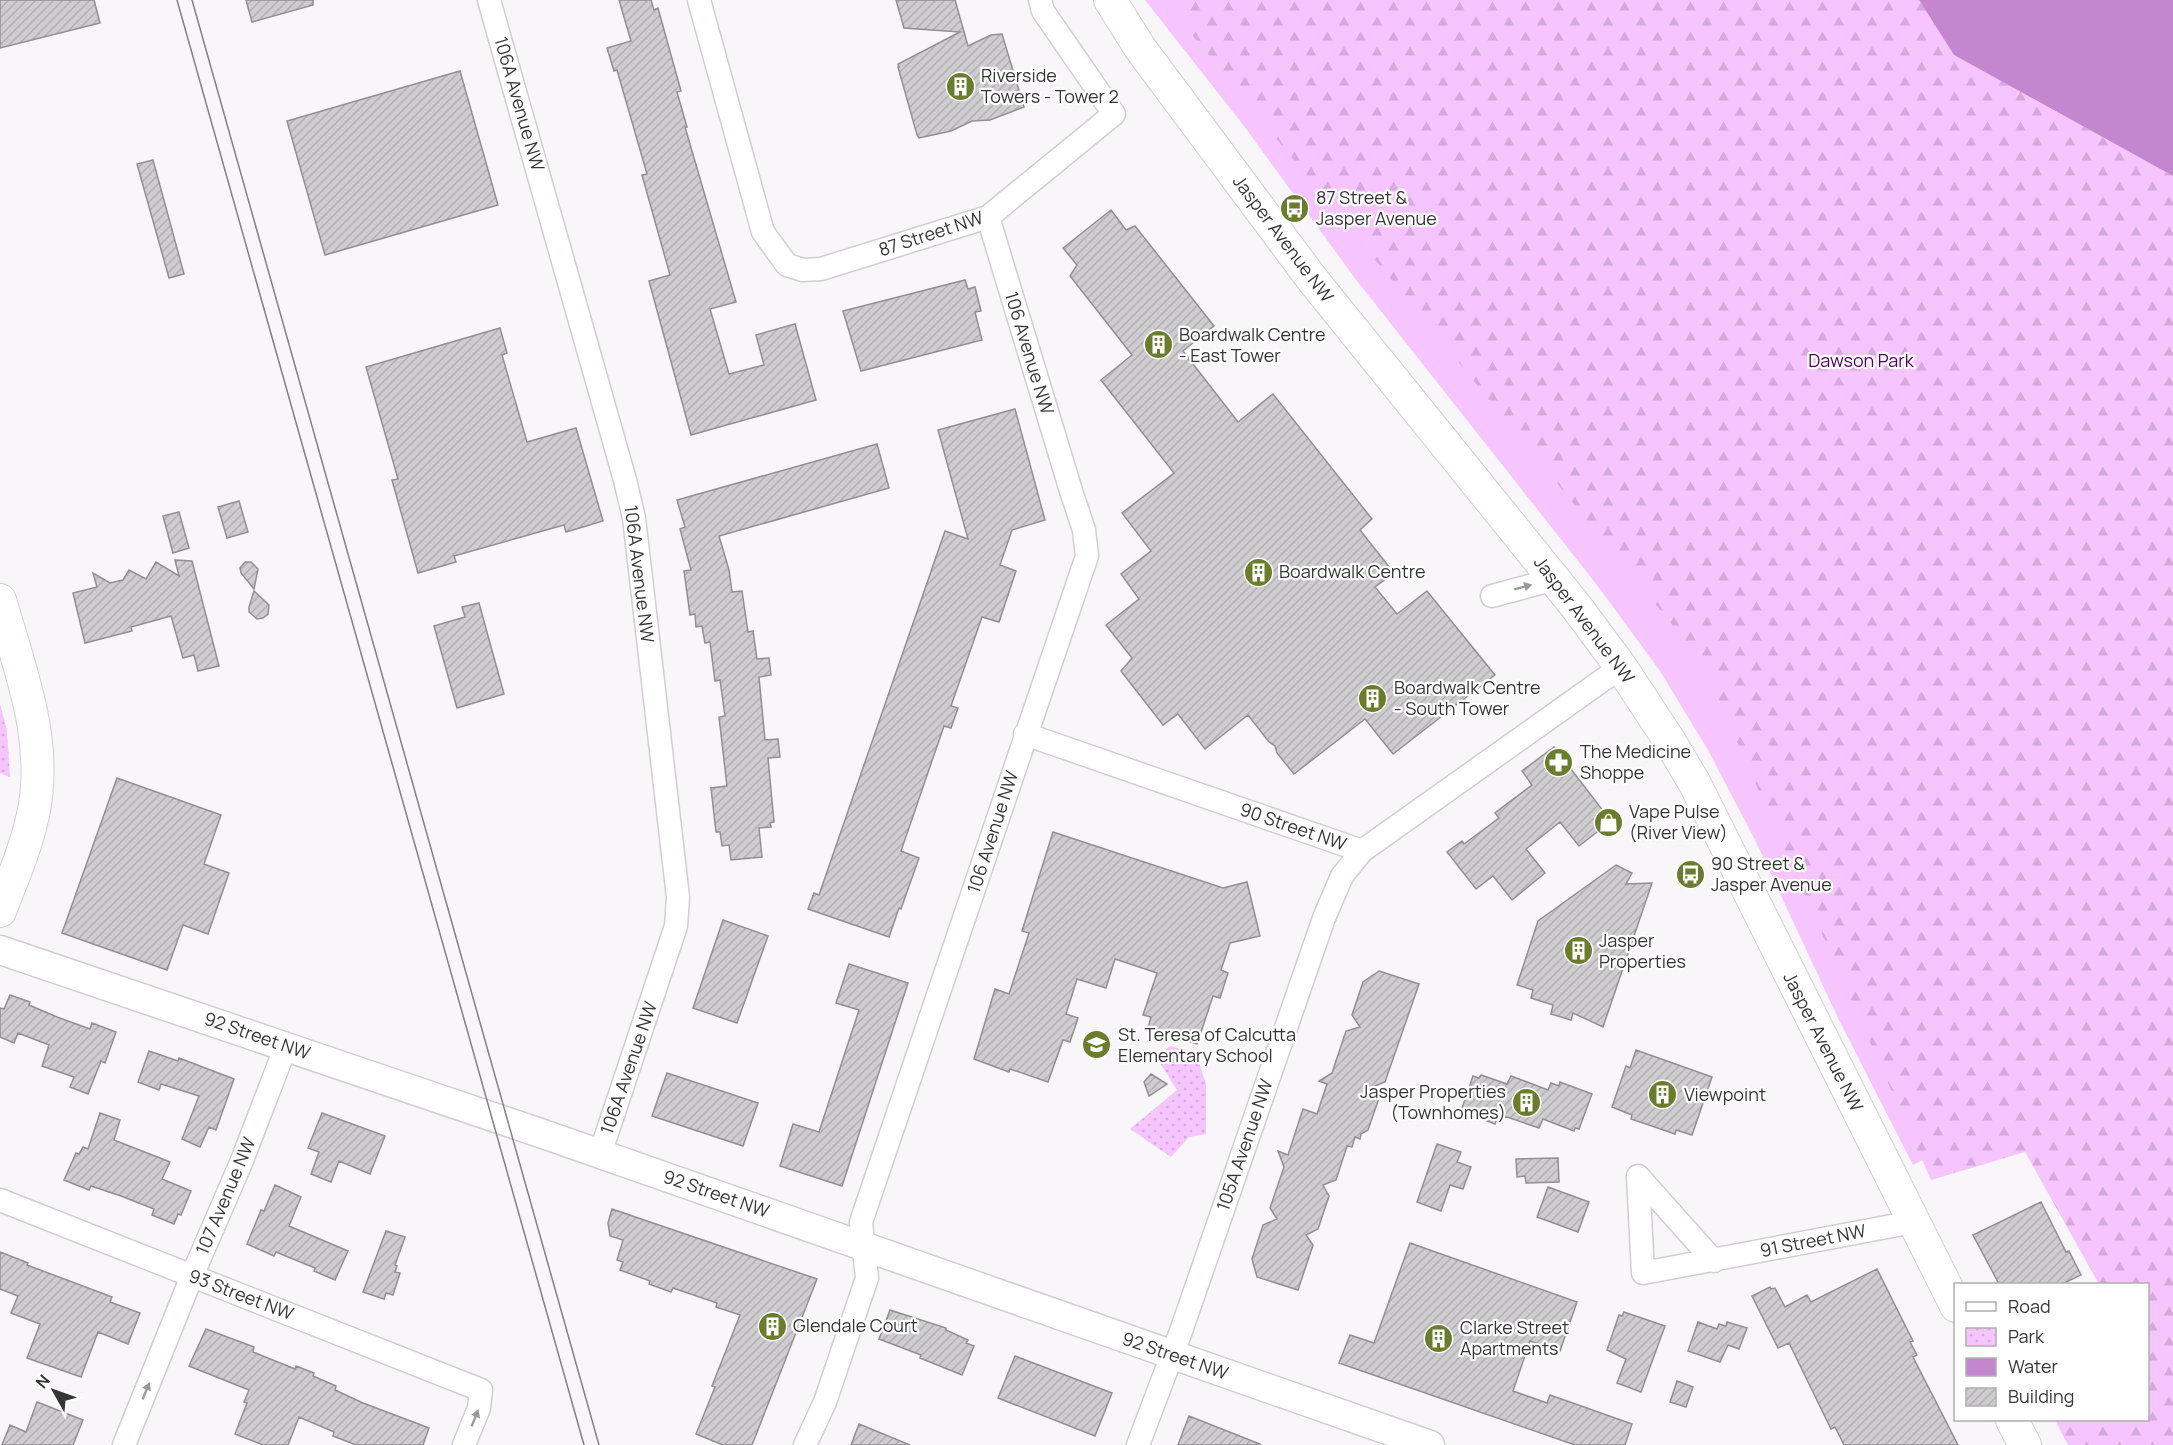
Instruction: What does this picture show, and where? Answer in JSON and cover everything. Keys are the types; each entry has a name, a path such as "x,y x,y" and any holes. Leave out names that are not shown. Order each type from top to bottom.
{"main road":[{"name":"Jasper Avenue NW","path":"1110,0 1140,48 1312,279 1555,579 1621,667 1669,740 1695,784 1954,1302"},
{"path":"0,600 36,735 38,776 28,833 0,911"},
{"path":"2014,1421 2025,1445"}],"street":[{"name":"106A Avenue NW","path":"489,0 634,518 678,897 676,926 600,1154"},
{"name":"87 Street NW","path":"699,0 763,232 787,265 803,270 821,269 988,217 1114,114 1043,11 1040,0"},
{"name":"106 Avenue NW","path":"805,1445 825,1402 867,1278 861,1222 1087,556 1084,530 988,217"},
{"path":"1492,596 1555,579"},
{"name":"90 Street NW","path":"1025,734 1362,851 1621,667"},
{"name":"105A Avenue NW","path":"1138,1445 1173,1355 1324,918 1342,876 1362,851"},
{"name":"92 Street NW","path":"0,950 600,1154 1431,1445"},
{"name":"107 Avenue NW","path":"124,1445 192,1276 241,1163 286,1046"},
{"name":"93 Street NW","path":"0,1200 481,1390 479,1408 464,1445"},
{"name":"91 Street NW","path":"1714,1261 1913,1222"}],"green space":[{"path":"1145,0 1221,0 1714,632 1968,1135 1913,1165 1838,1018 1755,840 1708,750 1660,671 1597,585 1354,277 1244,126"},
{"name":"Dawson Park","path":"1172,0 1919,0 1954,55 2173,176 2173,1445 2068,1445 2056,1421 2149,1421 2149,1283 2098,1283 2025,1152 1931,1180 1701,660 1188,30"},
{"path":"0,704 7,730 10,777 0,773"},
{"path":"1170,1046 1196,1053 1206,1084 1206,1134 1189,1137 1171,1157 1130,1129 1177,1090 1157,1058"}],"water":[{"path":"1919,0 2173,0 2173,176 1954,55"}],"building":[{"path":"0,0 94,0 100,23 0,48"},
{"path":"246,0 313,0 313,5 252,22"},
{"path":"619,0 651,0 654,10 658,8 681,91 677,92 687,127 685,127 736,302 710,309 729,374 764,365 756,335 795,324 816,400 691,435 649,281 670,275 642,175 647,174 617,70 614,71 607,48 631,41"},
{"name":"Riverside Towers - Tower 2","path":"896,0 955,0 968,46 991,35 1002,34 1024,107 990,120 972,121 951,131 919,138 898,64 960,32 904,28"},
{"path":"460,71 498,205 325,255 287,121"},
{"path":"153,160 184,274 169,278 137,164"},
{"name":"Boardwalk Centre","path":"1111,210 1126,230 1135,226 1214,326 1183,351 1238,422 1273,394 1372,519 1360,530 1394,573 1375,587 1397,614 1427,591 1495,675 1393,754 1365,719 1294,774 1277,753 1275,746 1269,742 1248,715 1205,749 1178,714 1163,725 1121,671 1132,658 1106,625 1139,599 1121,574 1151,551 1122,513 1174,473 1101,380 1132,355 1070,276 1077,265 1063,248"},
{"path":"965,280 968,289 975,287 981,311 975,312 982,340 861,371 843,311"},
{"path":"500,328 507,353 502,355 527,442 576,428 603,521 566,532 564,525 454,556 456,562 418,573 392,480 398,479 366,367"},
{"path":"1015,409 1045,520 1012,530 1000,565 1016,571 999,622 982,617 951,706 958,708 951,728 944,726 901,851 919,858 889,937 808,909 814,893 819,895 945,531 968,539 938,430"},
{"path":"877,444 889,488 719,536 729,570 732,592 742,591 748,632 753,631 757,659 769,658 771,675 759,677 765,740 778,739 780,757 768,758 774,822 770,823 771,827 759,828 762,857 731,860 729,845 722,846 720,832 716,832 711,788 727,786 719,717 725,716 720,680 715,681 710,642 705,643 702,626 696,627 695,614 690,615 684,571 691,570 680,529 685,527 677,500"},
{"path":"239,501 248,532 227,538 218,507"},
{"path":"179,512 189,548 173,553 163,516"},
{"path":"175,560 192,561 219,666 198,671 194,655 183,658 171,616 131,627 132,631 85,643 73,593 97,587 93,573 110,583 123,580 129,570 146,579 156,562 179,576"},
{"path":"245,562 251,562 258,569 254,589 241,573 240,568"},
{"path":"254,591 269,605 268,614 263,618 257,619 249,612"},
{"path":"479,603 504,694 457,708 434,626 465,617 462,607"},
{"path":"1554,747 1611,821 1579,846 1560,822 1526,849 1545,873 1512,900 1493,876 1476,889 1447,852 1462,841 1464,844 1499,818 1495,813 1532,785 1522,771"},
{"path":"117,778 221,815 204,864 229,873 208,934 183,925 167,970 62,933"},
{"path":"1053,832 1223,888 1247,882 1260,936 1230,943 1221,970 1228,973 1220,998 1213,996 1197,1044 1148,1028 1151,1017 1143,1015 1157,973 1115,959 1106,988 1077,979 1066,1014 1078,1018 1070,1042 1063,1040 1048,1082 1010,1069 1009,1072 974,1059 995,989 1009,994 1029,933 1022,931"},
{"name":"Jasper Properties","path":"1616,865 1632,873 1626,884 1652,883 1603,1027 1573,1013 1571,1020 1551,1014 1553,1005 1531,998 1533,990 1517,985 1538,921"},
{"path":"723,920 768,936 737,1023 693,1008"},
{"path":"849,964 908,983 842,1186 780,1166 793,1124 819,1132 859,1010 836,1003"},
{"path":"1379,971 1419,984 1385,1082 1375,1086 1379,1098 1368,1130 1361,1134 1360,1139 1355,1137 1352,1147 1347,1146 1336,1180 1323,1185 1329,1196 1318,1229 1306,1235 1313,1245 1298,1290 1257,1277 1252,1259 1263,1225 1277,1219 1270,1208 1284,1167 1278,1151 1288,1155 1303,1109 1317,1114 1327,1084 1319,1081 1332,1073 1346,1031 1360,1027 1352,1015 1363,982"},
{"path":"10,995 30,1002 29,1005 57,1017 90,1029 92,1023 116,1032 105,1063 101,1061 88,1094 70,1087 74,1077 42,1066 49,1045 18,1033 14,1043 0,1037 0,1008 4,1009"},
{"name":"Viewpoint","path":"1636,1050 1712,1077 1692,1135 1676,1130 1675,1134 1631,1119 1632,1115 1612,1107 1626,1066 1630,1068"},
{"path":"149,1051 178,1061 179,1058 234,1079 216,1130 209,1127 200,1147 182,1139 199,1096 161,1084 159,1090 138,1082"},
{"path":"667,1073 758,1103 743,1146 652,1116"},
{"path":"1151,1074 1167,1084 1149,1096 1144,1082"},
{"name":"Jasper Properties (Townhomes)","path":"1481,1075 1507,1084 1511,1076 1548,1090 1551,1083 1559,1086 1560,1082 1592,1094 1579,1129 1575,1128 1574,1131 1543,1119 1539,1128 1504,1116 1502,1123 1496,1121 1495,1124 1466,1113 1467,1110 1462,1108 1473,1076 1479,1078"},
{"path":"100,1113 120,1120 114,1140 170,1162 162,1179 191,1191 181,1215 178,1214 174,1224 152,1215 154,1209 91,1186 89,1190 64,1180 76,1153 79,1154 83,1147 88,1149"},
{"path":"322,1113 385,1136 370,1174 339,1161 331,1182 311,1174 319,1152 308,1148"},
{"path":"1437,1144 1461,1152 1457,1162 1471,1167 1463,1189 1450,1185 1441,1211 1417,1202"},
{"path":"1558,1158 1559,1182 1526,1183 1525,1176 1517,1177 1516,1159"},
{"path":"275,1185 301,1197 289,1226 348,1251 335,1280 314,1271 315,1268 276,1252 274,1256 247,1244 261,1210 264,1211"},
{"path":"1548,1187 1589,1202 1578,1232 1537,1217"},
{"path":"2041,1202 2066,1252 2069,1251 2081,1275 2064,1283 1998,1283 1973,1235"},
{"name":"Glendale Court","path":"612,1209 817,1279 752,1445 723,1445 696,1434 740,1315 716,1307 717,1303 673,1288 671,1292 620,1270 623,1262 617,1260 623,1240 610,1236 608,1223"},
{"path":"386,1231 405,1237 395,1265 397,1266 395,1272 400,1273 393,1295 386,1293 384,1299 363,1292"},
{"name":"Clarke Street Apartments","path":"1410,1243 1577,1302 1560,1351 1530,1341 1513,1391 1547,1403 1550,1395 1632,1424 1625,1445 1575,1445 1339,1363 1350,1335 1374,1343"},
{"path":"0,1252 28,1263 27,1265 112,1297 110,1302 140,1313 128,1344 98,1332 81,1377 27,1358 40,1324 11,1313 18,1296 0,1289"},
{"path":"1877,1269 1913,1341 1910,1342 1917,1355 1913,1357 1958,1445 1844,1445 1835,1427 1831,1429 1789,1343 1778,1348 1752,1296 1770,1287 1775,1288 1785,1307 1807,1295 1811,1302"},
{"path":"890,1310 946,1328 968,1340 966,1343 974,1346 962,1375 920,1358 921,1355 879,1339"},
{"path":"1624,1312 1665,1326 1641,1392 1617,1383 1626,1359 1607,1350 1619,1315 1622,1316"},
{"path":"1698,1322 1717,1329 1719,1324 1726,1326 1727,1322 1747,1328 1739,1349 1728,1345 1720,1362 1688,1351"},
{"path":"206,1329 254,1347 253,1352 295,1369 296,1366 314,1373 313,1376 336,1386 335,1390 363,1403 429,1428 423,1445 356,1445 333,1436 334,1432 299,1417 288,1445 263,1445 235,1434 247,1403 244,1402 249,1390 189,1366"},
{"path":"1015,1356 1112,1393 1095,1436 998,1398"},
{"path":"1677,1381 1693,1387 1686,1407 1670,1402"},
{"path":"37,1402 83,1420 73,1445 2,1445 10,1425 26,1432"},
{"path":"1189,1416 1260,1444 1260,1445 1178,1445"},
{"path":"859,1424 910,1445 851,1445"}],"tram line":[{"path":"177,0 584,1445"},
{"path":"192,0 599,1445"}],"place":[{"name":"Riverside Towers - Tower 2","path":"960,86"},
{"name":"87 Street & Jasper Avenue","path":"1295,208"},
{"name":"Boardwalk Centre - East Tower","path":"1158,345"},
{"name":"Boardwalk Centre","path":"1258,572"},
{"name":"Boardwalk Centre - South Tower","path":"1373,698"},
{"name":"The Medicine Shoppe","path":"1559,762"},
{"name":"Vape Pulse (River View)","path":"1608,822"},
{"name":"90 Street & Jasper Avenue","path":"1690,874"},
{"name":"Jasper Properties","path":"1578,951"},
{"name":"St. Teresa of Calcutta Elementary School","path":"1097,1045"},
{"name":"Viewpoint","path":"1663,1095"},
{"name":"Jasper Properties (Townhomes)","path":"1527,1102"},
{"name":"Glendale Court","path":"772,1326"},
{"name":"Clarke Street Apartments","path":"1439,1338"}]}
